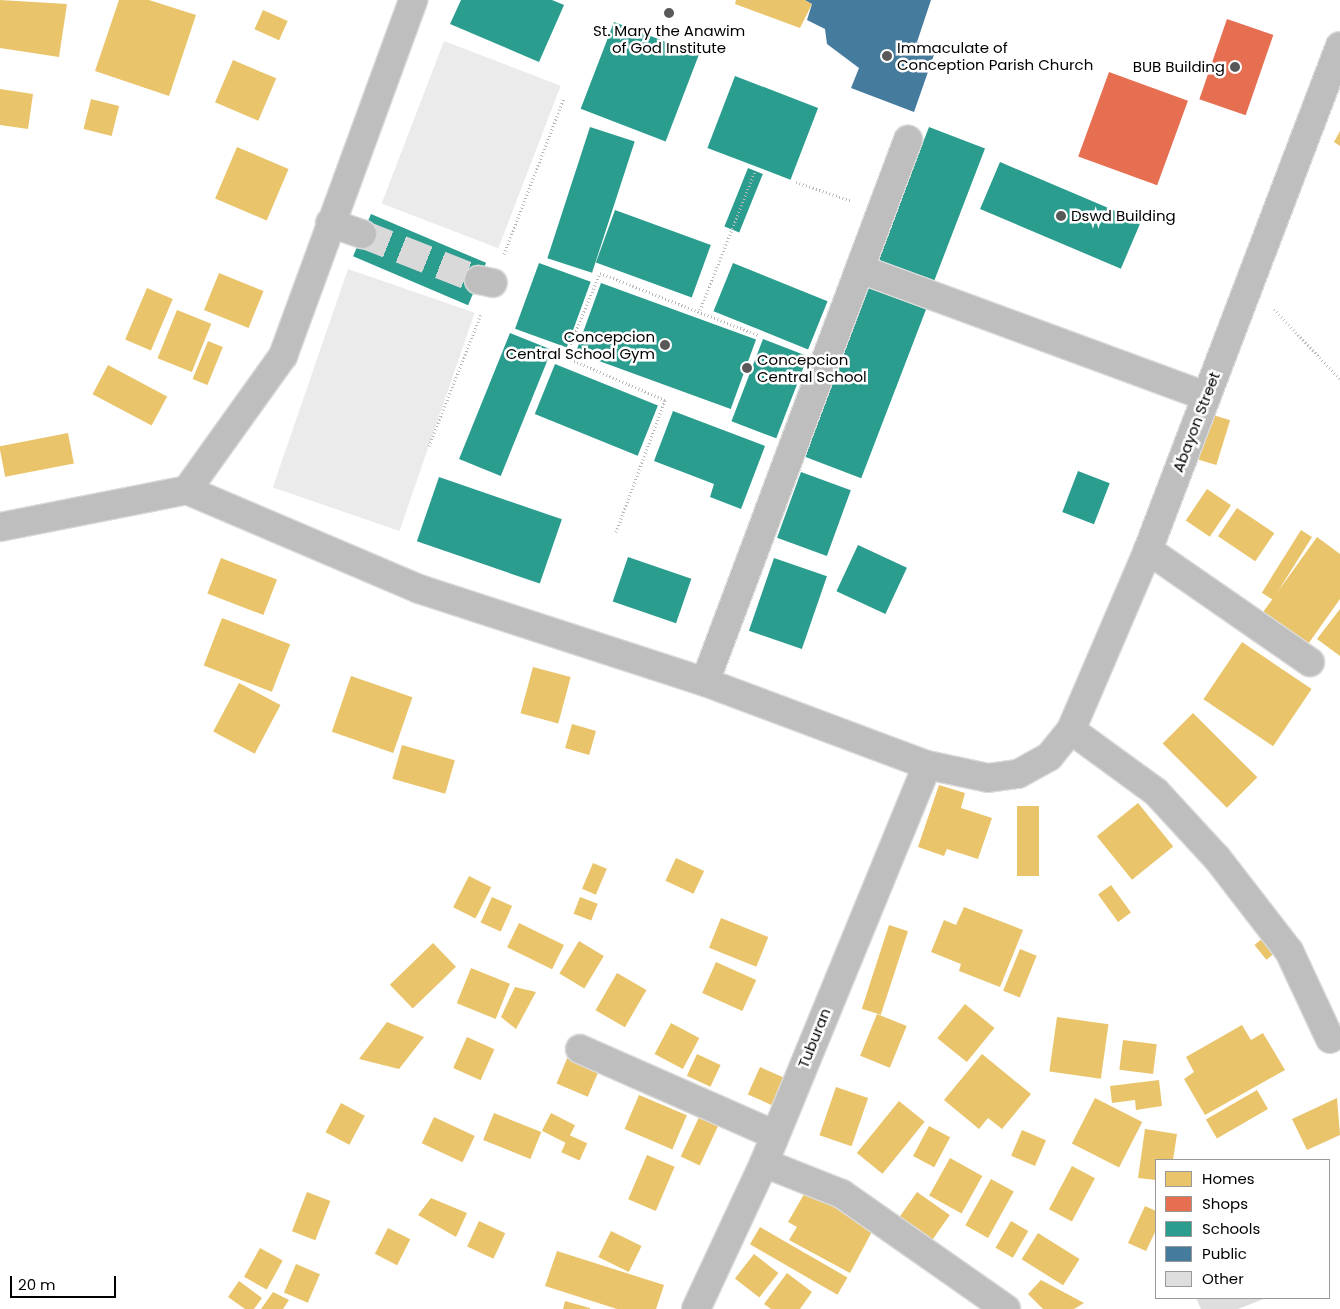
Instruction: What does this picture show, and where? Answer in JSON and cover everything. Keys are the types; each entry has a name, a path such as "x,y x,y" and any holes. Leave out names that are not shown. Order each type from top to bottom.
{"main road":[{"path":"187,490 283,356 413,0"},
{"name":"Abayon Street","path":"927,765 988,778 1018,774 1049,757 1071,730 1148,550 1340,46"},
{"path":"706,682 908,140"},
{"path":"330,223 362,234"},
{"path":"860,268 1206,396"},
{"path":"0,527 187,490 419,589 706,682 927,765"},
{"path":"1148,550 1310,662"},
{"path":"1071,730 1156,792 1217,858 1290,951 1330,1039"},
{"name":"Tuburan","path":"696,1309 764,1163 927,765"},
{"path":"580,1049 775,1135"},
{"path":"764,1163 842,1194 1006,1309"}],"path":[{"path":"700,310 755,171"},
{"path":"796,182 880,211"},
{"path":"616,532 665,400 565,358 600,273 758,334"},
{"path":"1249,283 1340,379"}],"shaded area":[{"path":"444,41 561,86 498,248 382,203"},
{"path":"348,269 475,313 399,531 273,487"}],"building: Homes":[{"path":"0,0 67,4 59,57 0,48"},
{"path":"119,0 149,0 196,15 169,96 95,71"},
{"path":"736,0 805,0 812,4 800,28 735,4"},
{"path":"263,10 288,21 279,40 254,29"},
{"path":"233,60 276,78 258,121 215,102"},
{"path":"0,89 33,94 28,129 0,125"},
{"path":"91,99 119,106 112,136 84,129"},
{"path":"1340,131 1340,146 1334,142"},
{"path":"237,147 289,169 267,220 215,199"},
{"path":"219,273 264,291 249,328 204,310"},
{"path":"147,288 173,299 151,350 125,340"},
{"path":"177,310 211,324 192,372 158,358"},
{"path":"208,341 223,347 207,385 193,379"},
{"path":"108,365 167,396 152,426 93,394"},
{"path":"1210,414 1230,420 1216,465 1196,459"},
{"path":"68,433 74,463 5,477 0,446"},
{"path":"1207,489 1231,505 1210,537 1186,521"},
{"path":"1237,508 1274,533 1255,561 1218,536"},
{"path":"1301,530 1312,537 1273,600 1262,593"},
{"path":"1317,537 1340,554 1340,599 1306,647 1261,615"},
{"path":"221,558 277,580 263,615 207,593"},
{"path":"1340,609 1340,656 1317,639"},
{"path":"222,618 290,644 272,692 204,666"},
{"path":"1242,642 1312,689 1273,746 1203,699"},
{"path":"533,667 571,677 558,723 521,713"},
{"path":"351,676 412,697 393,753 332,732"},
{"path":"239,683 280,705 255,754 213,732"},
{"path":"1193,713 1257,777 1227,808 1163,743"},
{"path":"572,724 596,731 589,755 565,748"},
{"path":"402,745 455,760 445,794 392,779"},
{"path":"939,785 965,793 961,808 992,818 978,859 947,849 944,856 918,847"},
{"path":"1138,803 1173,847 1132,880 1097,836"},
{"path":"1017,806 1039,806 1039,876 1017,876"},
{"path":"676,858 704,871 694,894 665,881"},
{"path":"593,863 607,869 596,895 582,889"},
{"path":"469,876 491,887 475,919 453,907"},
{"path":"1111,885 1131,913 1118,922 1098,894"},
{"path":"492,897 512,906 501,932 481,923"},
{"path":"580,897 598,904 591,921 574,914"},
{"path":"964,907 1023,930 1000,987 959,971 961,964 931,952 944,920 956,925"},
{"path":"721,918 768,937 756,967 709,948"},
{"path":"519,923 564,945 552,969 507,947"},
{"path":"889,925 908,931 881,1015 862,1009"},
{"path":"1263,938 1275,953 1266,960 1254,945"},
{"path":"579,941 604,956 584,989 559,974"},
{"path":"433,943 456,967 413,1008 390,985"},
{"path":"1020,949 1037,956 1020,997 1003,991"},
{"path":"716,962 756,980 742,1011 702,993"},
{"path":"471,968 510,984 496,1019 457,1003"},
{"path":"617,973 646,990 625,1027 596,1010"},
{"path":"515,987 536,992 516,1029 501,1017"},
{"path":"965,1004 995,1028 967,1062 937,1038"},
{"path":"877,1014 907,1026 890,1068 860,1056"},
{"path":"1057,1017 1108,1024 1101,1079 1049,1071"},
{"path":"387,1022 424,1037 399,1069 359,1059"},
{"path":"671,1023 699,1038 683,1069 655,1054"},
{"path":"1242,1025 1251,1040 1263,1033 1285,1070 1205,1115 1184,1079 1194,1072 1186,1057"},
{"path":"467,1037 494,1049 481,1080 453,1068"},
{"path":"1123,1040 1157,1044 1153,1074 1119,1070"},
{"path":"569,1054 600,1067 588,1097 556,1083"},
{"path":"697,1054 721,1065 710,1087 687,1076"},
{"path":"982,1054 1031,1094 1002,1129 988,1118 979,1129 944,1100"},
{"path":"760,1067 785,1078 772,1105 748,1094"},
{"path":"1159,1080 1162,1106 1136,1110 1135,1100 1112,1103 1110,1086"},
{"path":"836,1087 868,1098 852,1146 819,1135"},
{"path":"1257,1090 1268,1109 1217,1139 1206,1120"},
{"path":"639,1095 687,1115 672,1149 625,1129"},
{"path":"1095,1098 1142,1122 1119,1168 1072,1143"},
{"path":"1337,1098 1340,1135 1307,1150 1292,1119"},
{"path":"899,1101 925,1122 882,1174 857,1153"},
{"path":"341,1103 365,1116 349,1145 326,1132"},
{"path":"494,1113 541,1132 530,1159 483,1140"},
{"path":"551,1113 575,1125 566,1143 542,1131"},
{"path":"701,1113 720,1122 700,1165 681,1157"},
{"path":"434,1117 475,1136 463,1162 422,1143"},
{"path":"929,1126 950,1137 934,1167 913,1156"},
{"path":"1145,1129 1177,1134 1173,1159 1155,1159 1155,1180 1138,1178"},
{"path":"1022,1130 1046,1140 1035,1166 1011,1156"},
{"path":"569,1135 587,1143 580,1160 561,1152"},
{"path":"647,1155 675,1167 656,1211 628,1199"},
{"path":"950,1158 982,1176 962,1214 929,1196"},
{"path":"1072,1166 1095,1178 1072,1221 1049,1209"},
{"path":"991,1179 1014,1192 988,1238 965,1225"},
{"path":"807,1189 875,1226 850,1273 789,1240 797,1227 788,1222"},
{"path":"307,1192 330,1201 315,1240 292,1231"},
{"path":"917,1192 950,1215 929,1244 896,1221"},
{"path":"431,1198 467,1213 456,1237 418,1215"},
{"path":"1145,1206 1155,1211 1155,1232 1146,1251 1128,1243"},
{"path":"479,1221 505,1233 493,1259 467,1246"},
{"path":"1011,1221 1028,1231 1013,1258 996,1248"},
{"path":"760,1227 847,1278 837,1295 750,1244"},
{"path":"388,1228 410,1239 397,1265 375,1254"},
{"path":"611,1231 642,1246 629,1272 598,1257"},
{"path":"1038,1233 1080,1259 1063,1285 1022,1259"},
{"path":"260,1248 283,1261 267,1289 244,1277"},
{"path":"557,1251 664,1285 656,1309 617,1309 545,1286"},
{"path":"754,1254 778,1273 759,1298 735,1278"},
{"path":"296,1264 320,1274 308,1303 284,1293"},
{"path":"787,1273 812,1292 800,1309 771,1309 764,1304"},
{"path":"1041,1280 1084,1303 1074,1309 1043,1309 1028,1294"},
{"path":"239,1281 262,1298 254,1309 245,1309 228,1297"},
{"path":"273,1292 289,1300 283,1309 261,1309"},
{"path":"565,1301 590,1308 590,1309 563,1309"}],"building: Shops":[{"name":"BUB Building","path":"1227,19 1273,35 1246,115 1199,99"},
{"path":"1109,72 1188,101 1157,185 1078,157"}],"building: Schools":[{"path":"461,0 552,0 564,5 539,62 450,24"},
{"path":"614,22 699,55 666,141 581,109"},
{"path":"735,76 818,108 790,180 707,148"},
{"path":"590,127 635,142 592,273 547,258"},
{"path":"929,127 985,149 932,286 876,264"},
{"name":"Dswd Building","path":"1000,162 1141,222 1121,269 980,209"},
{"path":"748,168 763,174 739,232 724,226"},
{"path":"615,210 711,245 692,298 596,263"},
{"path":"371,214 486,263 468,305 353,256"},
{"path":"539,263 591,282 567,348 515,329"},
{"path":"733,263 828,301 808,349 714,311"},
{"path":"872,280 929,302 861,478 804,456"},
{"name":"Concepcion Central School Gym","path":"601,283 756,339 731,409 576,353"},
{"path":"510,333 552,350 501,476 459,459"},
{"path":"763,339 808,356 776,438 731,421"},
{"path":"555,364 658,406 638,456 535,414"},
{"path":"673,411 765,446 741,509 710,497 714,484 654,461"},
{"path":"1078,471 1110,483 1094,524 1062,512"},
{"path":"801,472 851,490 827,556 777,538"},
{"path":"439,477 562,519 540,584 417,541"},
{"path":"858,545 907,568 885,614 836,591"},
{"path":"628,557 691,579 676,623 613,601"},
{"path":"774,558 827,576 802,649 749,631"}],"building: Public":[{"name":"Immaculate of Conception Parish Church","path":"805,0 931,0 917,42 936,49 914,112 851,88 859,68 827,44 825,29 807,20 812,4"}],"building: Other":[{"path":"1196,1299 1263,1299 1238,1309 1201,1309"}],"tunnel":[{"path":"362,234 479,280"}],"place":[{"name":"St. Mary the Anawim of God Institute","path":"669,13"},
{"name":"Immaculate of Conception Parish Church","path":"887,56"},
{"name":"BUB Building","path":"1235,67"},
{"name":"Dswd Building","path":"1061,216"},
{"name":"Concepcion Central School Gym","path":"665,345"},
{"name":"Concepcion Central School","path":"747,368"}]}
